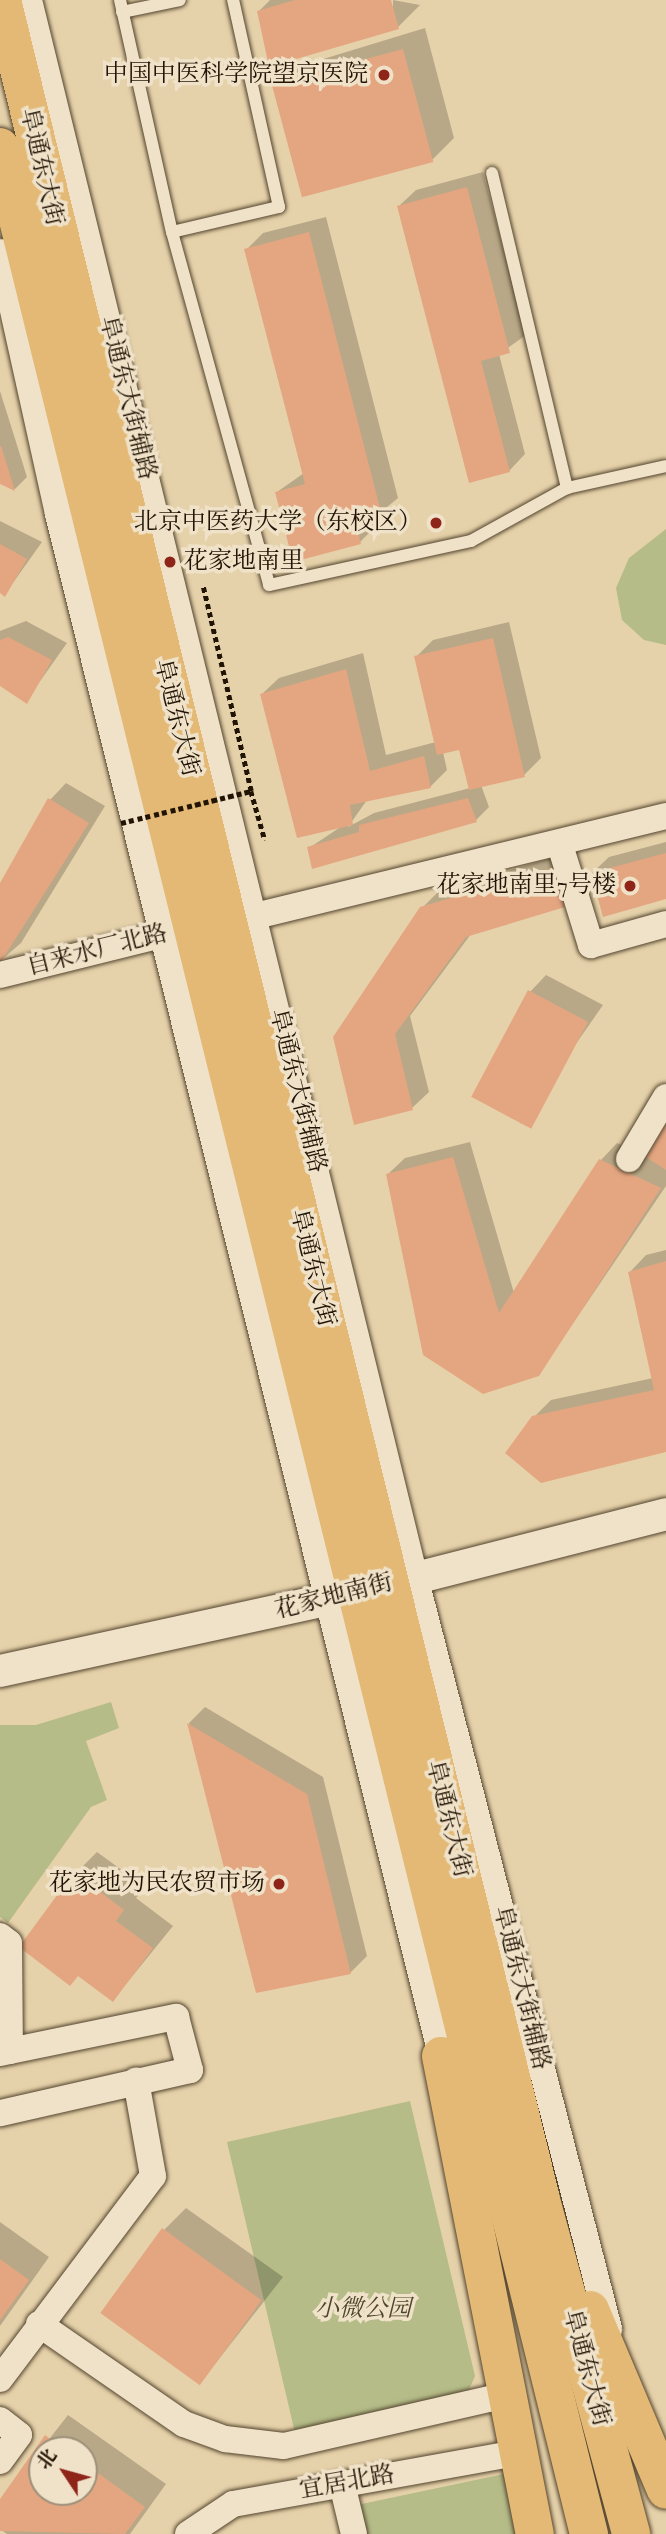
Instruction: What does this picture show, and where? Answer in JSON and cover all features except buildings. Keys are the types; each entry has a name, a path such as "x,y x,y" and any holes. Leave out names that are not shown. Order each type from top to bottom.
{"main road":[{"name":"阜通东大街","path":"2,0 210,925 373,1589 631,2534"},
{"name":"阜通东大街","path":"0,147 7,238 210,925"},
{"name":"阜通东大街","path":"373,1589 447,1975 589,2534"},
{"path":"447,1975 441,2055 516,2454 535,2534"},
{"path":"540,2196 663,2469"}],"street":[{"name":"阜通东大街辅路","path":"29,0 210,925 373,1589 623,2385"},
{"name":"自来水厂北路","path":"0,975 560,845 666,816"},
{"path":"560,845 591,945 666,924"},
{"path":"629,1159 666,1097"},
{"name":"花家地南街","path":"0,1671 373,1589 666,1514"},
{"name":"阜通东大街辅路","path":"373,1589 441,2055"},
{"path":"0,1936 9,1943 5,2052 176,2017 190,2070 0,2113"},
{"path":"0,2379 153,2176 136,2081"},
{"path":"39,2324 184,2424 225,2439 284,2445 506,2395"},
{"path":"0,2420 19,2435 0,2461"},
{"name":"宜居北路","path":"192,2532 233,2504 516,2454"},
{"path":"342,2484 354,2534"}],"lane":[{"path":"180,0 121,6 172,232 269,585 471,541 567,488 666,466"},
{"path":"172,232 279,207 233,0"},
{"path":"492,173 567,488"}],"path":[{"path":"203,586 265,841"},
{"path":"121,823 251,791"}],"green space":[{"path":"666,529 666,645 644,640 622,620 616,588 629,558"},
{"path":"111,1702 119,1728 86,1741 107,1800 91,1807 8,1923 0,1917 0,1725 36,1725"},
{"name":"小微公园","path":"410,2101 475,2376 468,2392 295,2433 227,2142"},
{"path":"509,2473 522,2534 358,2534 352,2506"}],"place":[{"name":"中国中医科学院望京医院","path":"384,75"},
{"name":"北京中医药大学（东校区）","path":"436,523"},
{"name":"花家地南里","path":"170,562"},
{"name":"花家地南里7号楼","path":"630,886"},
{"name":"花家地为民农贸市场","path":"279,1884"}]}
